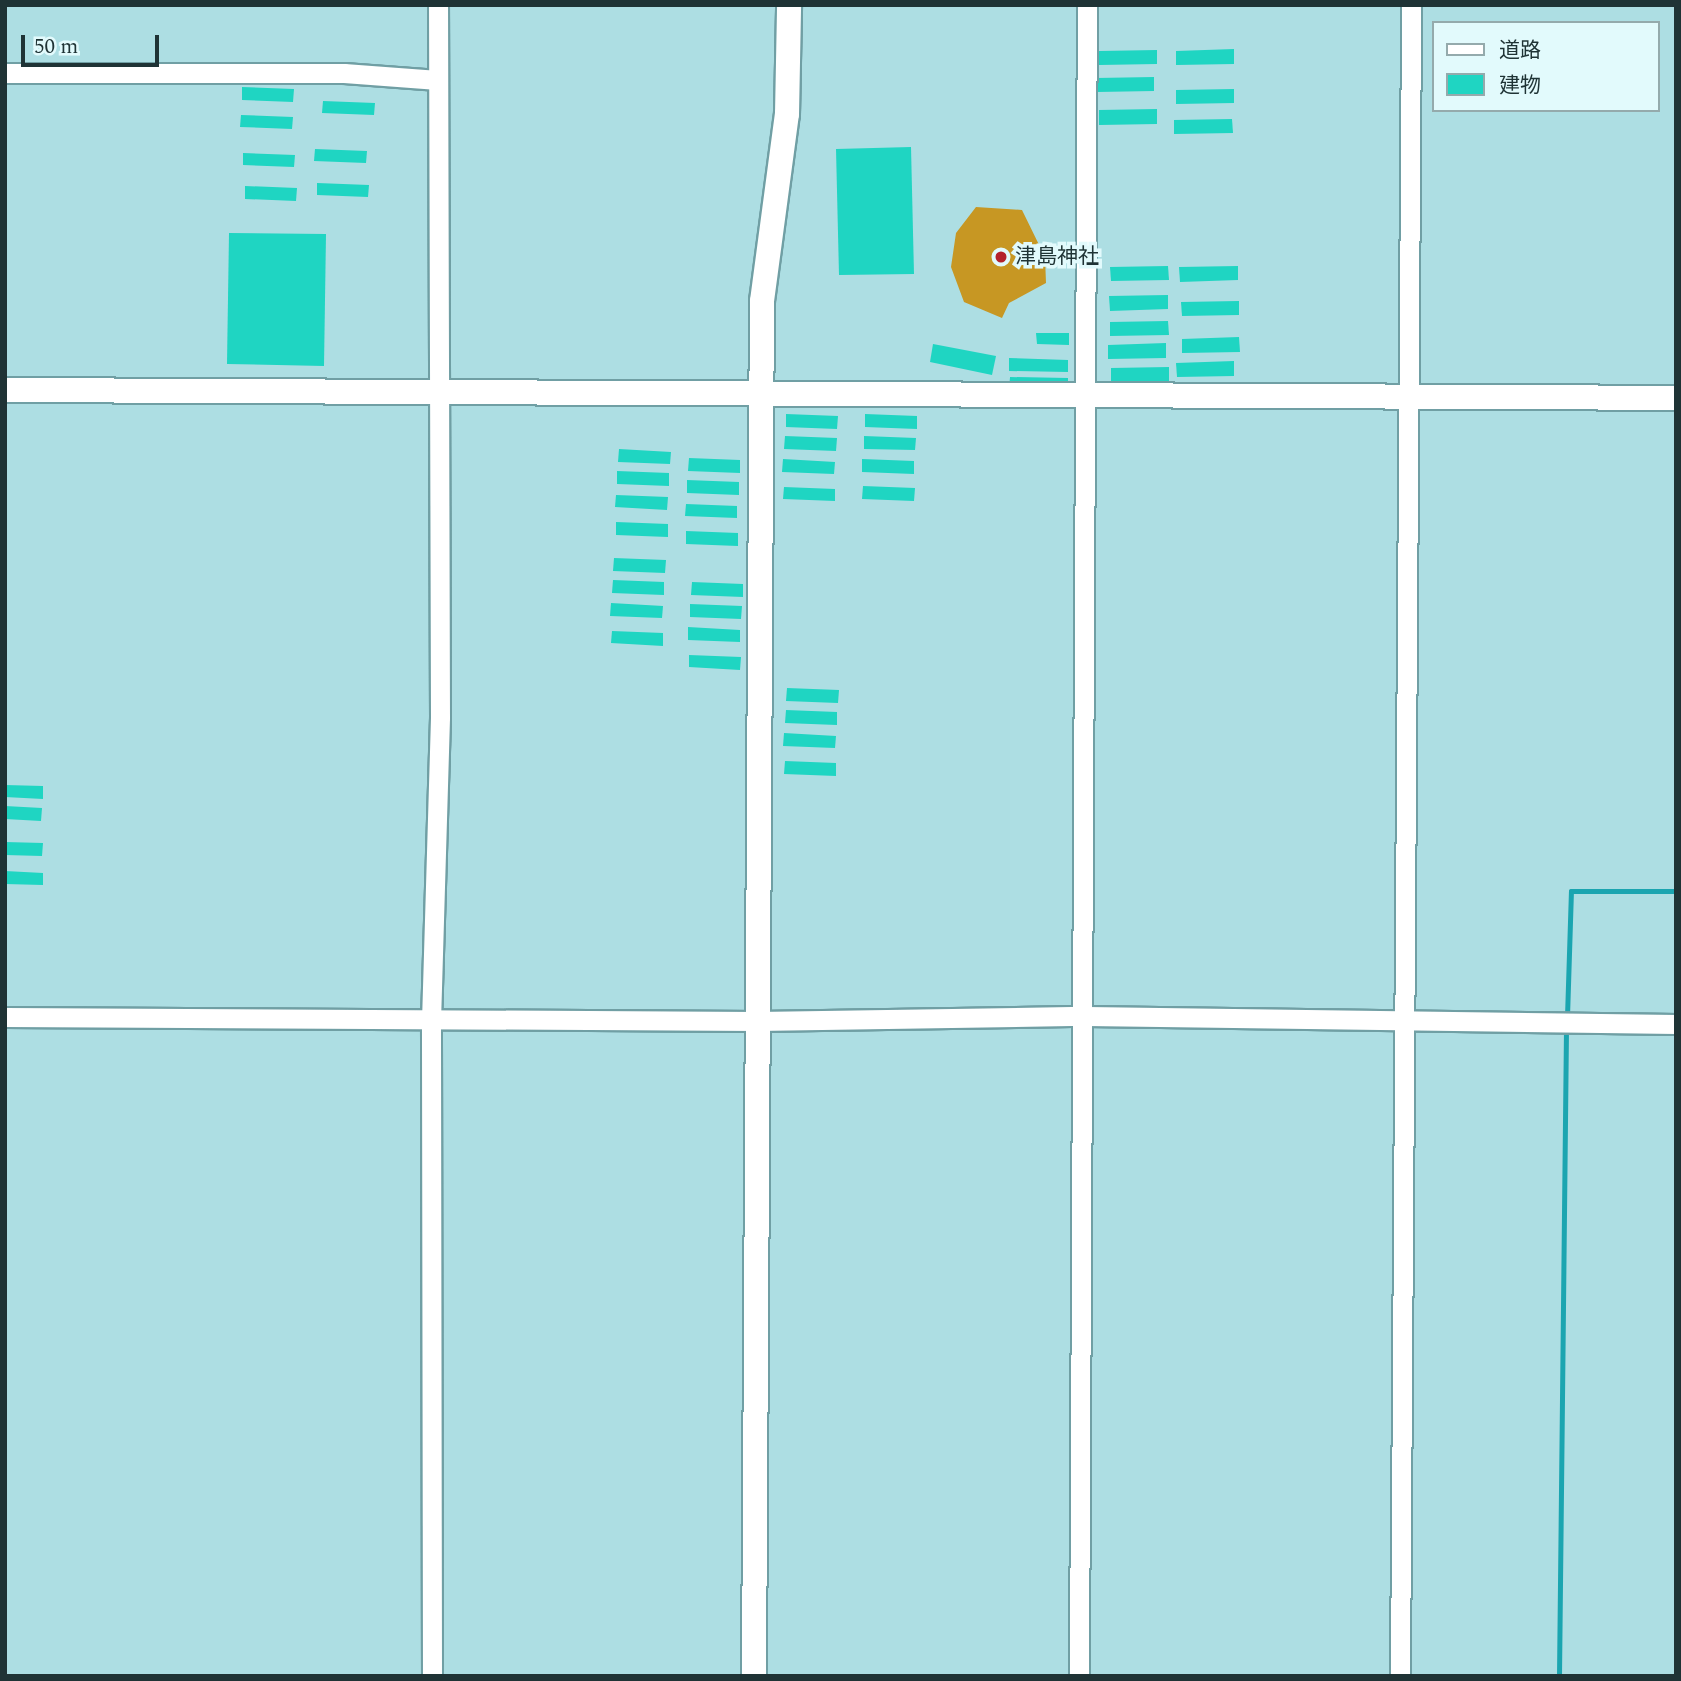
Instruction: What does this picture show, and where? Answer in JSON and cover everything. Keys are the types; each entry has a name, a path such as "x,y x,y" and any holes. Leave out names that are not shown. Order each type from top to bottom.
{"street":[{"path":"432,1676 431,1021 440,717 435,391 438,5"},
{"path":"754,1676 760,391 763,274 787,114 789,5"},
{"path":"1079,1676 1086,1016 1084,398 1087,5"},
{"path":"1400,1676 1411,5"},
{"path":"5,73 344,73 438,80"},
{"path":"5,390 760,391 1084,398 1676,398"},
{"path":"5,1017 757,1021 1086,1016 1676,1024"}],"shaded area":[{"path":"976,207 1022,210 1045,257 1046,283 1009,303 1002,318 964,302 951,267 956,233"}],"building":[{"path":"1234,49 1234,64 1176,65 1176,51"},
{"path":"1157,50 1157,64 1099,65 1099,51"},
{"path":"1154,77 1154,91 1097,92 1096,78"},
{"path":"242,87 294,89 293,102 242,100"},
{"path":"1234,89 1234,103 1176,104 1176,90"},
{"path":"323,101 375,103 374,115 322,113"},
{"path":"1157,109 1157,124 1099,125 1099,110"},
{"path":"241,115 293,117 292,129 240,127"},
{"path":"1232,119 1233,133 1174,134 1174,120"},
{"path":"911,147 914,274 839,275 836,149"},
{"path":"315,149 367,151 366,163 314,161"},
{"path":"243,153 295,155 294,167 243,165"},
{"path":"317,183 369,185 368,197 317,195"},
{"path":"245,186 297,188 296,201 245,199"},
{"path":"229,233 326,234 324,366 227,364"},
{"path":"1168,266 1169,280 1111,281 1110,267"},
{"path":"1238,266 1238,280 1180,282 1179,267"},
{"path":"1168,295 1168,309 1110,311 1109,296"},
{"path":"1239,301 1239,315 1182,316 1181,302"},
{"path":"1168,321 1169,335 1110,336 1110,322"},
{"path":"1036,333 1069,333 1069,345 1037,344"},
{"path":"1239,337 1240,352 1182,353 1182,339"},
{"path":"1166,343 1166,358 1108,359 1108,345"},
{"path":"933,344 996,356 992,375 930,362"},
{"path":"1009,358 1068,360 1068,372 1009,371"},
{"path":"1234,361 1234,376 1177,377 1176,363"},
{"path":"1169,367 1169,381 1111,383 1111,368"},
{"path":"1010,377 1068,378 1068,391 1009,390"},
{"path":"786,414 838,416 837,429 786,427"},
{"path":"865,414 917,416 917,429 865,427"},
{"path":"785,436 837,438 836,451 784,449"},
{"path":"864,436 916,438 915,450 864,449"},
{"path":"619,449 671,452 670,464 618,462"},
{"path":"689,458 740,460 740,473 688,471"},
{"path":"783,459 835,462 834,474 782,472"},
{"path":"862,459 914,461 914,474 862,472"},
{"path":"617,471 669,473 669,486 617,484"},
{"path":"687,480 739,482 739,495 687,493"},
{"path":"863,486 915,488 914,501 862,499"},
{"path":"784,487 835,489 835,501 783,499"},
{"path":"616,495 668,497 667,510 615,507"},
{"path":"686,504 737,506 737,518 685,516"},
{"path":"616,522 668,524 668,537 616,535"},
{"path":"686,531 738,533 738,546 686,544"},
{"path":"614,558 666,560 665,573 613,571"},
{"path":"613,580 664,582 664,595 612,593"},
{"path":"692,582 743,584 743,597 691,595"},
{"path":"611,603 663,606 662,618 610,616"},
{"path":"690,604 742,606 741,619 690,617"},
{"path":"688,627 740,630 740,642 688,640"},
{"path":"612,631 663,633 663,646 611,643"},
{"path":"689,655 741,657 740,670 689,667"},
{"path":"787,688 839,690 838,703 786,701"},
{"path":"786,710 837,712 837,725 785,723"},
{"path":"784,733 836,736 835,748 783,746"},
{"path":"785,761 836,763 836,776 784,774"},
{"path":"5,785 43,786 43,799 5,797"},
{"path":"5,806 42,808 41,821 5,819"},
{"path":"5,842 43,843 42,856 5,855"},
{"path":"5,871 43,873 43,885 5,884"}],"waterway":[{"path":"1567,1017 1571,891 1676,891"},
{"path":"1559,1676 1566,1027"}],"place":[{"name":"津島神社","path":"1001,257"}]}
